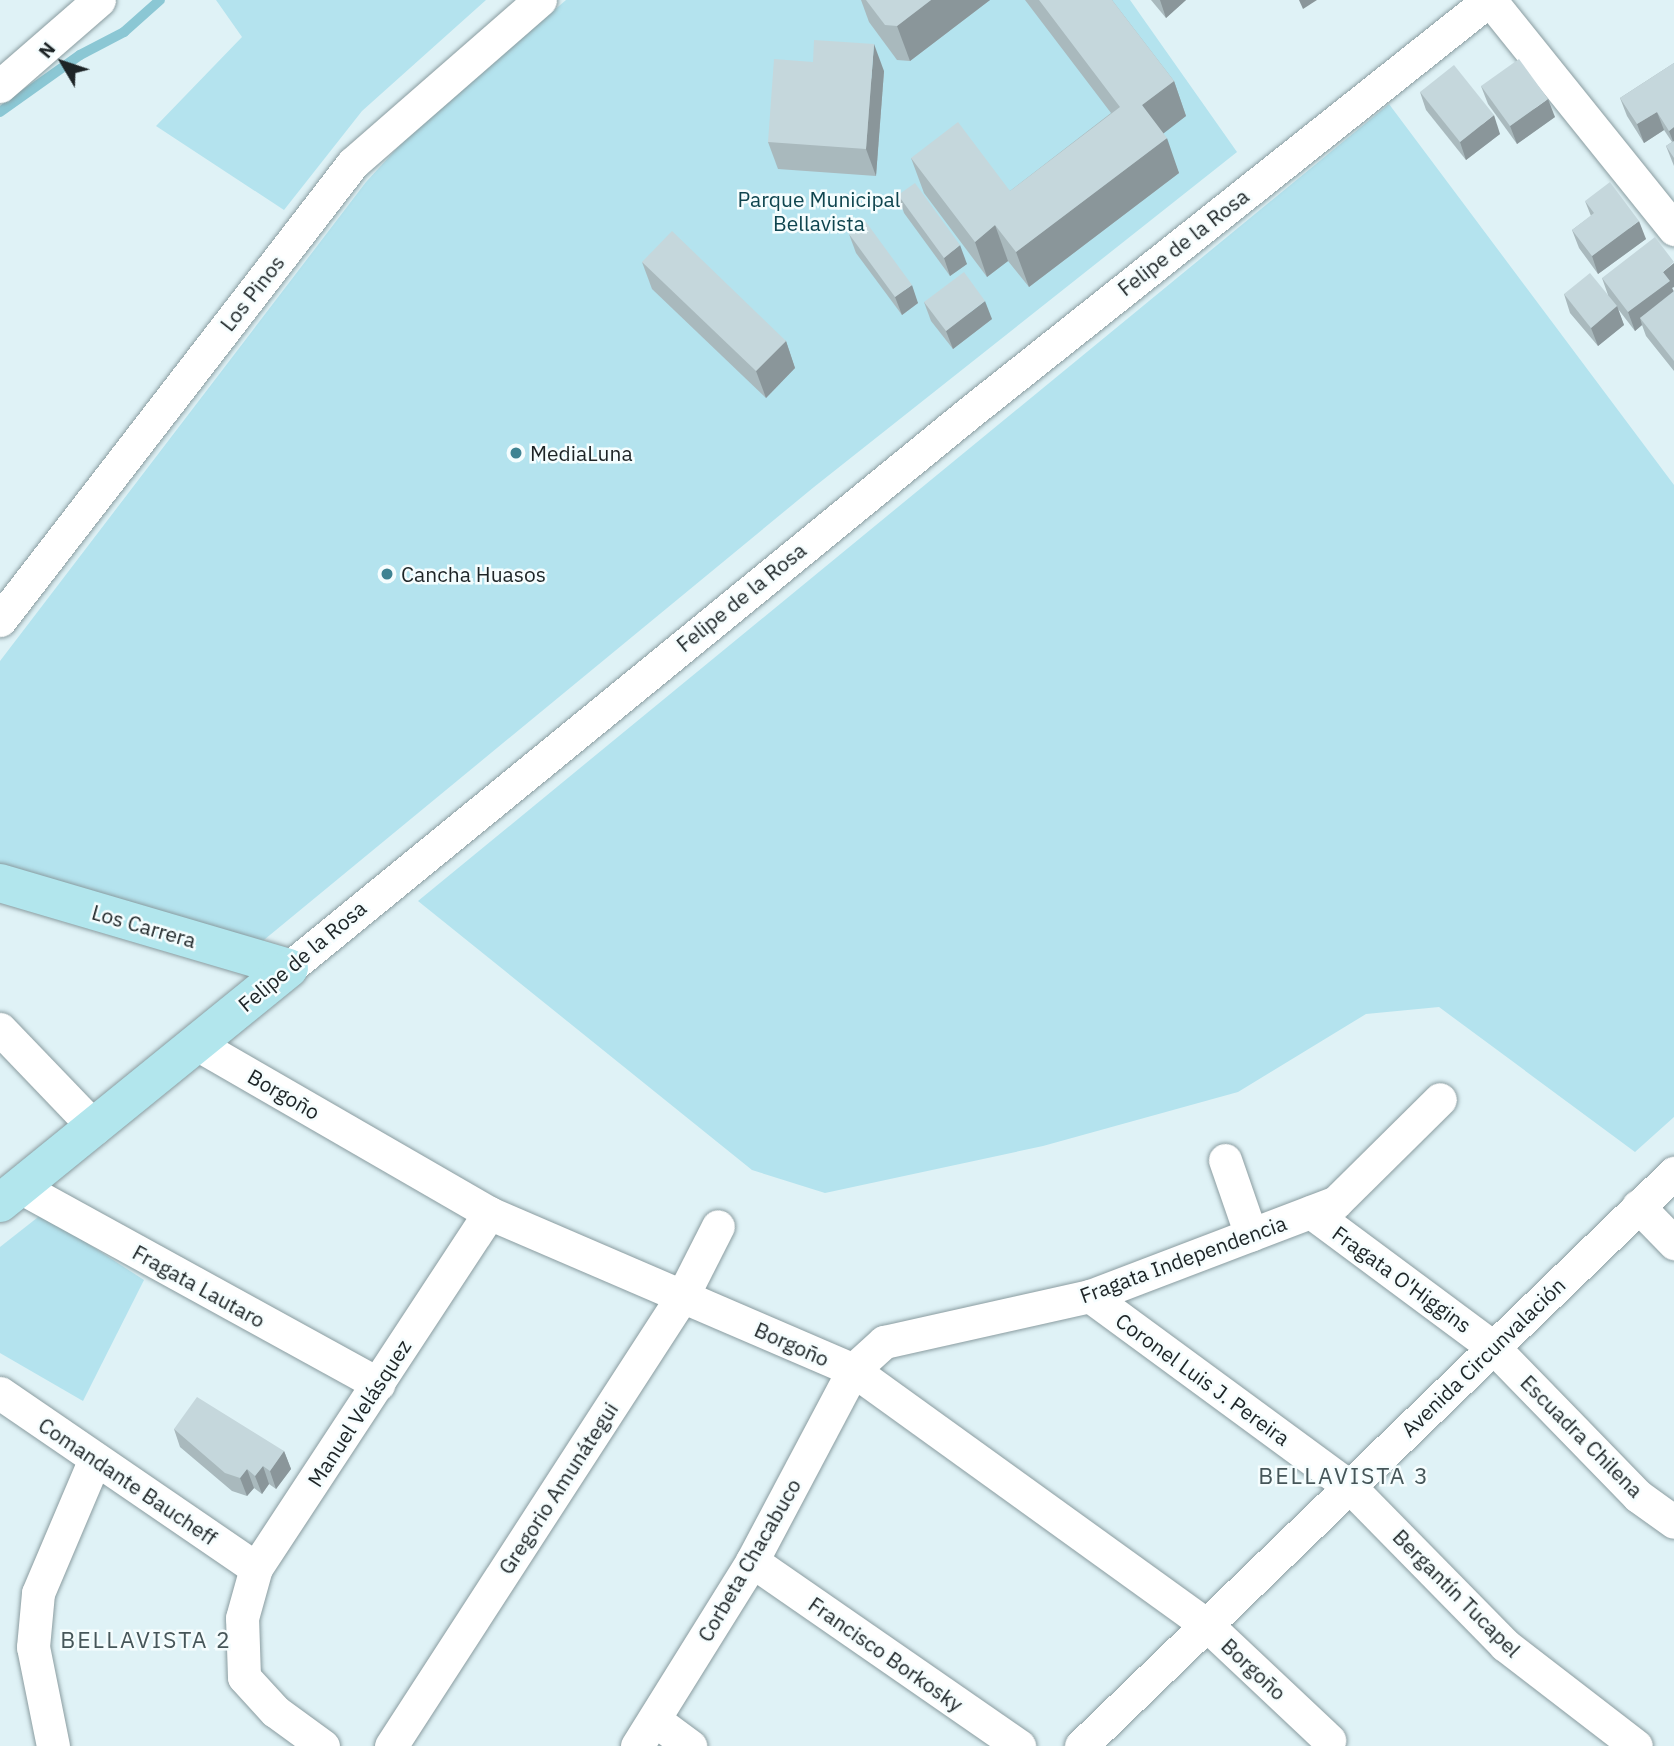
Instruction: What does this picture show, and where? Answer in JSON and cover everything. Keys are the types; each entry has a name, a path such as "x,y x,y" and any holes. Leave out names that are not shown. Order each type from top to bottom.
{"street":[{"path":"0,86 99,0"},
{"name":"Los Pinos","path":"0,620 353,163 540,0"},
{"path":"1489,0 1674,229"},
{"name":"Felipe de la Rosa","path":"10,1195 943,433 1489,0"},
{"name":"Los Carrera","path":"0,883 289,968"},
{"path":"0,1029 95,1128"},
{"name":"Borgoño","path":"195,1043 489,1213 853,1370 1207,1625 1329,1740"},
{"name":"Fragata Independencia","path":"853,1370 884,1342 1090,1296 1311,1212 1351,1192 1440,1099"},
{"path":"1225,1160 1251,1235"},
{"name":"Avenida Circunvalación","path":"1081,1746 1674,1172"},
{"name":"Fragata Lautaro","path":"10,1195 379,1384"},
{"path":"1638,1206 1674,1243"},
{"name":"Fragata O'Higgins","path":"1311,1212 1493,1347"},
{"name":"Manuel Velásquez","path":"301,1740 244,1676 242,1618 256,1569 489,1213"},
{"name":"Gregorio Amunátegui","path":"391,1746 682,1295 718,1226"},
{"name":"Coronel Luis J. Pereira","path":"1090,1296 1349,1486"},
{"name":"Escuadra Chilena","path":"1493,1347 1638,1496 1674,1521"},
{"name":"Corbeta Chacabuco","path":"646,1733 752,1561 853,1370"},
{"name":"Comandante Baucheff","path":"0,1393 256,1569"},
{"path":"53,1746 33,1647 38,1593 95,1459"},
{"name":"Bergantín Tucapel","path":"1349,1486 1505,1646 1636,1746"},
{"name":"Francisco Borkosky","path":"752,1561 1019,1746"},
{"path":"646,1733 690,1746"}],"green space":[{"path":"216,0 486,0 362,111 284,210 156,126 242,37"},
{"name":"Parque Municipal Bellavista","path":"566,0 1130,0 1237,152 814,487 259,944 0,869 0,661 366,182 412,132"},
{"path":"1389,104 1674,485 1674,1117 1635,1152 1439,1007 1366,1014 1238,1092 1043,1146 825,1193 752,1170 418,901"},
{"path":"42,1214 144,1280 83,1401 0,1353 0,1247"}],"building":[{"path":"866,0 931,0 897,26 885,25"},
{"path":"1039,0 1112,0 1174,81 1142,105 1167,138 1016,252 995,225 975,242 911,158 958,122 1010,191 1120,107"},
{"path":"814,40 874,44 866,149 768,142 774,59 813,62"},
{"path":"1519,59 1548,99 1510,126 1481,86"},
{"path":"1674,63 1674,127 1669,131 1657,112 1637,124 1620,98"},
{"path":"1454,65 1494,115 1460,142 1420,92"},
{"path":"1674,141 1674,158 1666,146"},
{"path":"1610,182 1639,221 1592,256 1572,230 1594,213 1585,201"},
{"path":"915,183 960,245 944,258 898,195"},
{"path":"866,222 912,285 895,297 849,234"},
{"path":"672,231 786,341 756,371 642,262"},
{"path":"1655,237 1674,262 1663,272 1670,281 1628,312 1602,278"},
{"path":"964,272 985,301 946,331 924,302"},
{"path":"1590,273 1617,306 1591,328 1564,294"},
{"path":"1674,291 1674,361 1640,318"},
{"path":"197,1397 284,1451 270,1471 263,1466 255,1476 247,1469 240,1478 225,1473 174,1429"}],"waterway":[{"path":"0,112 80,55 124,32 160,0"}],"place":[{"name":"MediaLuna","path":"516,453"},
{"name":"Cancha Huasos","path":"387,574"}],"district":[{"name":"BELLAVISTA 3","path":"1344,1475"},
{"name":"BELLAVISTA 2","path":"146,1639"}]}
